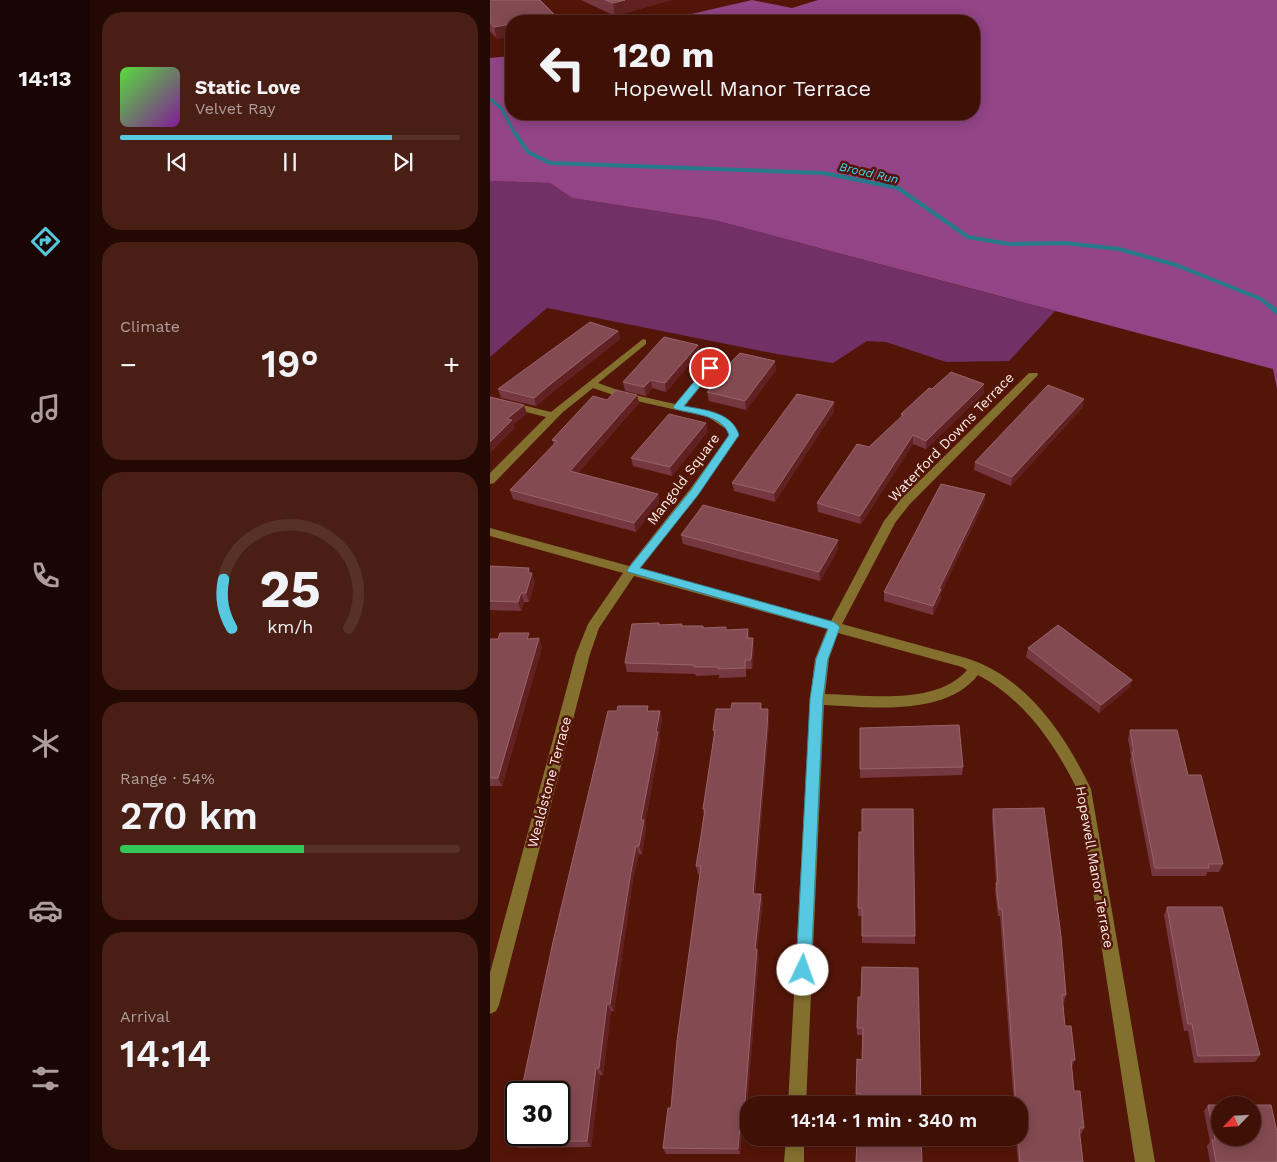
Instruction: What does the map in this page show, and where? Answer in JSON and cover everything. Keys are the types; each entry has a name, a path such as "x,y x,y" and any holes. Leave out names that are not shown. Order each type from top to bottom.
{"street":[{"path":"490,480 554,416 643,342"},
{"path":"678,407 721,355"},
{"name":"Waterford Downs Terrace","path":"796,1096 817,699 822,659 834,627 890,521 905,502 1033,375"},
{"name":"Mangold Square","path":"591,384 718,418 731,427 734,435 694,492 632,570"},
{"path":"490,400 554,416"},
{"name":"Hopewell Manor Terrace","path":"490,532 966,663 1026,702 1044,719 1071,762 1084,789 1145,1162"},
{"name":"Wealdstone Terrace","path":"490,1005 583,654 593,628 632,570"},
{"path":"817,699 893,700 928,698 955,689 976,668"},
{"path":"794,1162 795,1146"}],"shaded area":[{"path":"752,0 792,8 818,0 1277,0 1277,389 1273,369 714,220 572,198 550,183 490,181 490,58 505,57 505,120 980,120 980,15 687,15"},
{"path":"490,181 550,183 572,198 714,220 1055,311 1009,361 946,362 886,342 867,341 833,363 777,354 547,308 490,357"}],"building":[{"path":"490,0 540,0 555,15 505,15 505,25 494,27 490,22"},
{"path":"605,0 625,0 613,3"},
{"path":"590,322 618,331 534,398 498,389"},
{"path":"664,337 698,345 665,383 651,380 644,387 623,382"},
{"path":"740,353 775,361 745,401 707,392 731,362"},
{"path":"951,372 984,384 926,441 913,435 860,516 817,503 857,444 869,447 929,388 932,389"},
{"path":"1048,385 1084,399 1012,477 975,462"},
{"path":"616,390 637,395 570,471 658,494 634,523 510,490 557,441 552,440 593,396 607,400"},
{"path":"797,394 834,402 774,493 732,483"},
{"path":"490,397 524,405 507,419 512,420 490,442"},
{"path":"669,414 706,423 670,467 631,458"},
{"path":"941,484 985,494 939,589 941,589 933,606 884,592"},
{"path":"703,505 838,540 819,572 681,535"},
{"path":"490,566 529,568 528,573 532,573 526,593 521,593 518,602 490,601"},
{"path":"659,623 659,625 682,624 681,626 703,626 703,628 726,627 726,630 748,629 747,638 753,638 751,660 745,660 745,668 718,669 718,667 694,667 694,665 625,663 632,624"},
{"path":"1058,625 1132,680 1101,705 1028,648"},
{"path":"500,633 529,633 527,639 539,638 498,778 490,778 490,639 498,639"},
{"path":"732,703 761,703 760,709 768,709 753,894 761,894 755,949 757,949 745,1096 740,1096 738,1149 663,1148 668,1108 671,1108 677,1041 701,866 696,866 705,809 703,809 715,730 713,730 716,709 731,709"},
{"path":"618,706 648,706 647,711 660,711 656,732 658,732 641,820 644,820 639,846 636,846 631,872 610,1004 607,1004 599,1068 596,1068 587,1141 570,1141 570,1081 523,1081 553,942 608,711 617,711"},
{"path":"959,725 963,767 860,769 860,728"},
{"path":"1130,730 1177,730 1188,775 1201,775 1223,864 1208,864 1209,868 1155,868 1132,752 1134,752"},
{"path":"1044,808 1061,936 1066,995 1062,995 1065,1026 1071,1026 1075,1060 1071,1060 1074,1091 1080,1091 1084,1128 1079,1128 1083,1162 1020,1162 1019,1146 1028,1146 1028,1096 1015,1096 1002,909 999,909 996,883 998,883 993,809"},
{"path":"862,809 913,809 915,936 862,936 862,908 858,908 859,832 862,832"},
{"path":"1167,907 1222,907 1260,1055 1198,1056 1192,1024 1188,1024"},
{"path":"862,967 918,968 921,1096 861,1096 861,1093 856,1094 857,1059 862,1060 863,1028 857,1028 858,997 861,997"},
{"path":"1208,1105 1211,1105 1211,1120"},
{"path":"1261,1105 1271,1105 1277,1132 1277,1162 1216,1162 1213,1146 1261,1146"},
{"path":"857,1146 921,1146 922,1162 856,1162"}],"waterway":[{"name":"Broad Run","path":"490,99 502,109 505,115"},
{"name":"Broad Run","path":"508,120 516,136"},
{"name":"Broad Run","path":"516,134 528,152 550,163 823,173 898,188 968,237 1009,244 1065,243 1119,249 1176,265 1261,299 1272,308"},
{"name":"Broad Run","path":"1270,306 1277,312"}],"route":[{"path":"710,368 678,407 712,415 724,421 731,427 734,435 694,492 632,570 834,627 822,659 817,699 803,970"}]}
